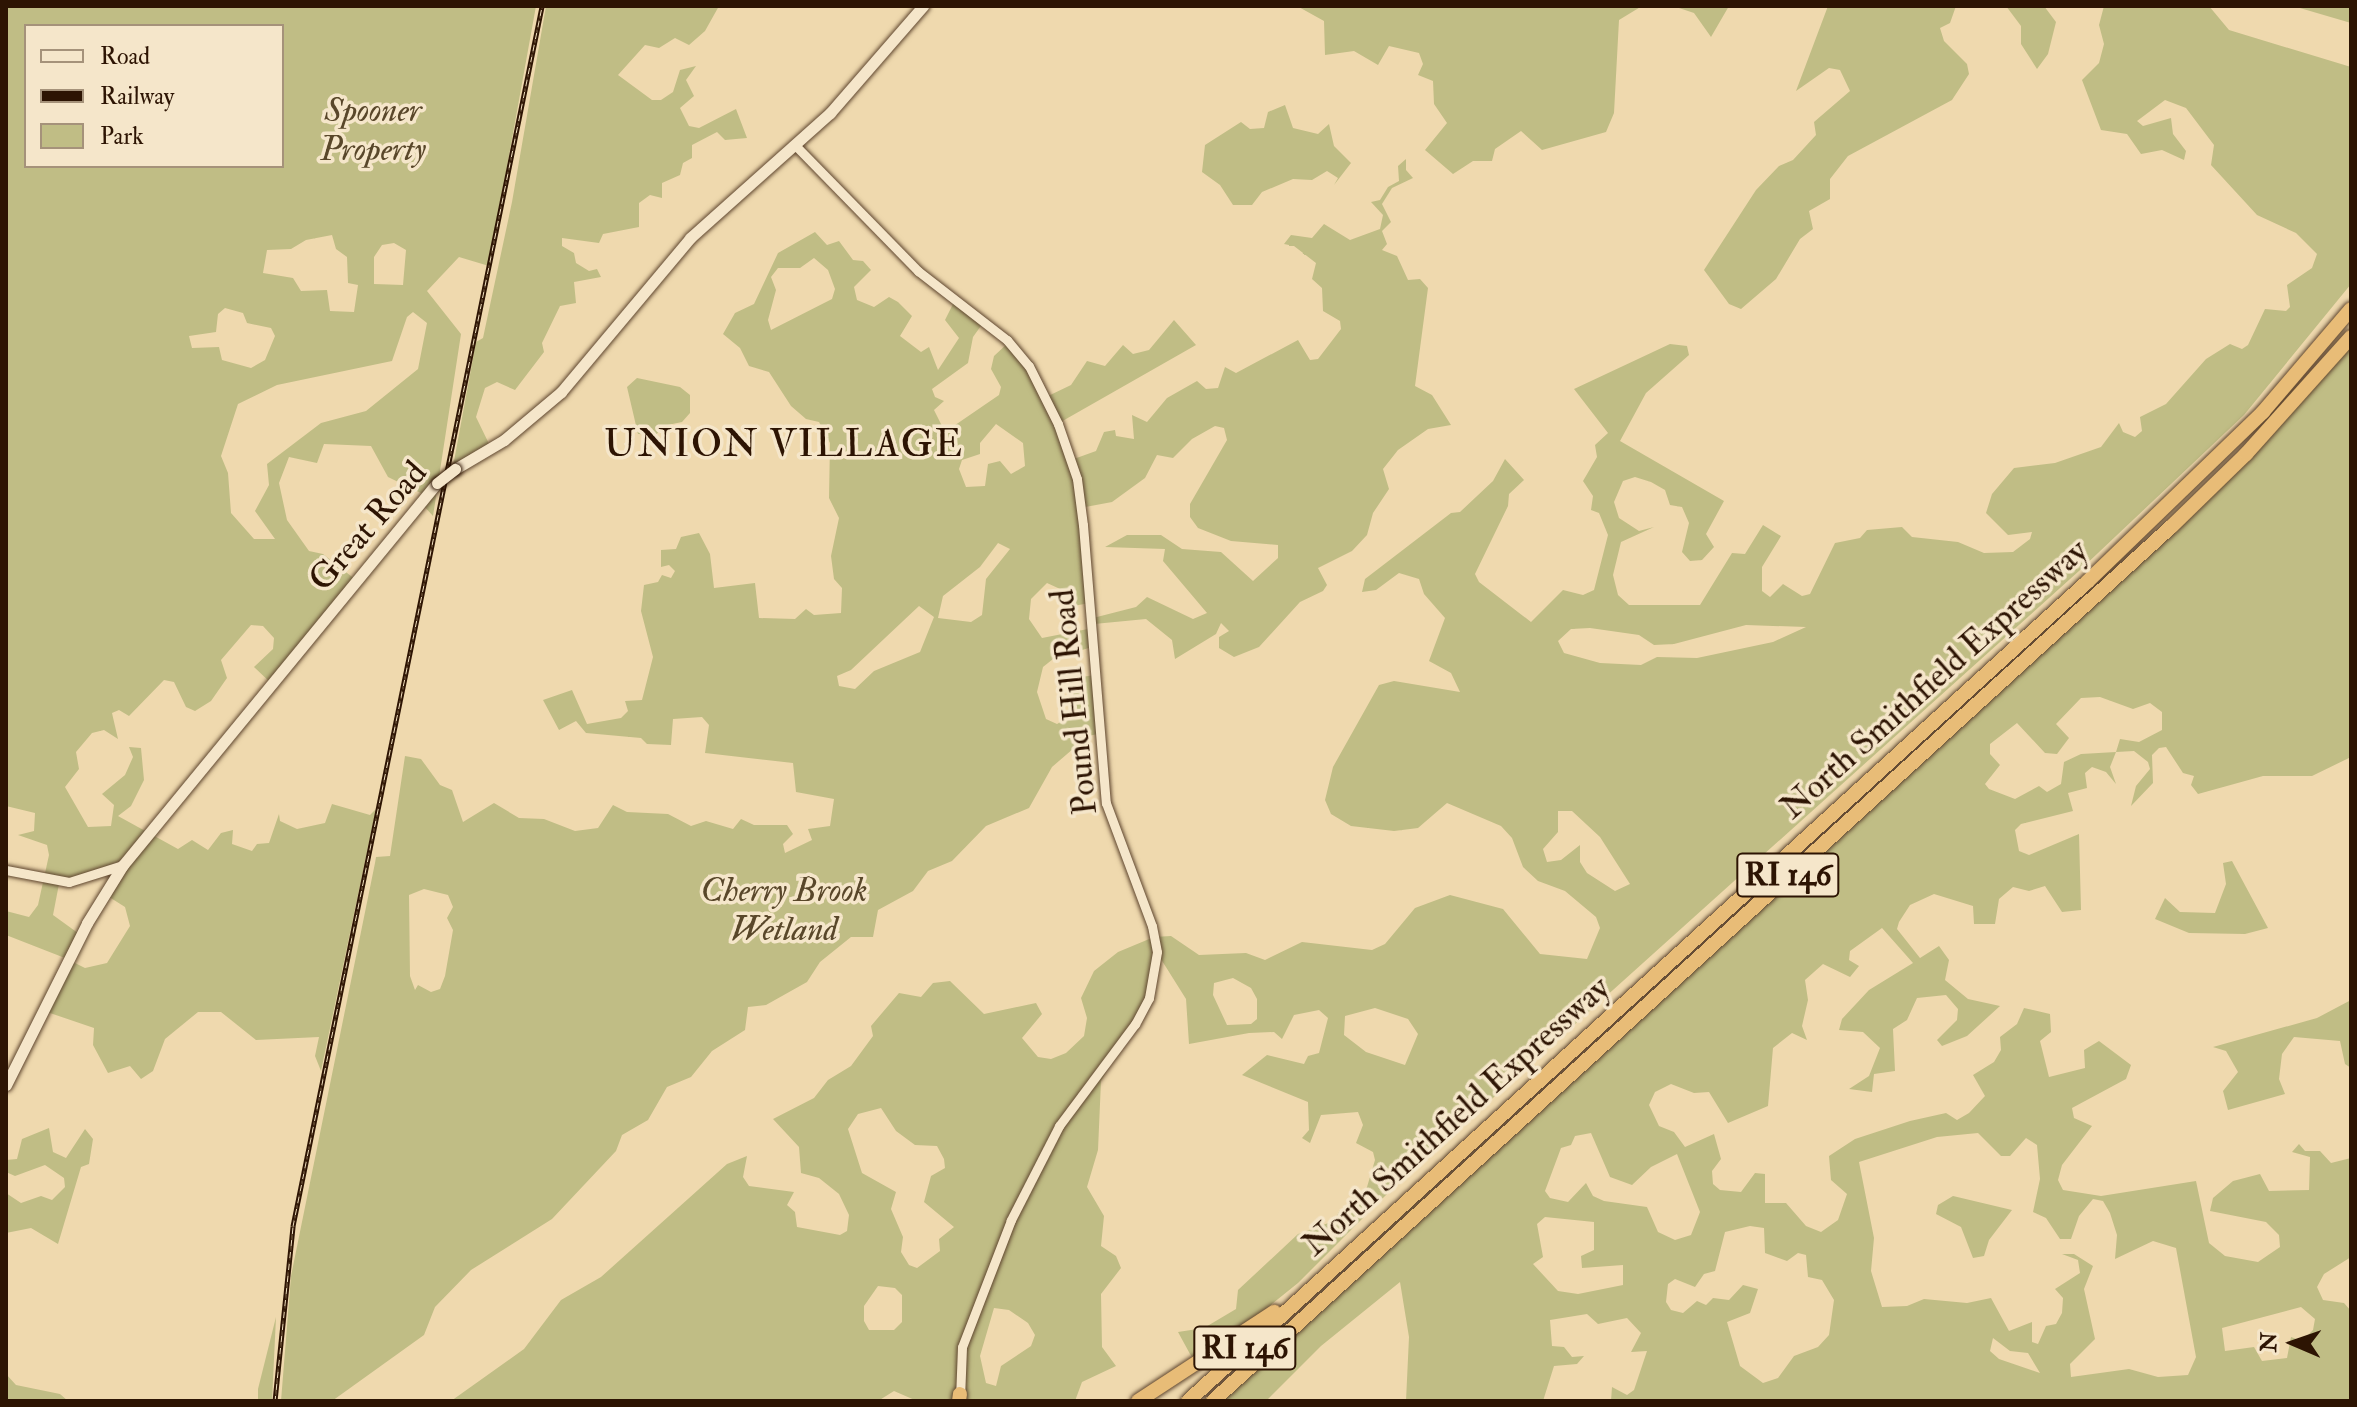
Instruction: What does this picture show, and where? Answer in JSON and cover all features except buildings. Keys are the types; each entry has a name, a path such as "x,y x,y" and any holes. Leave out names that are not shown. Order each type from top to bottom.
{"highway":[{"name":"North Smithfield Expressway","path":"1188,1401 2179,495 2293,379 2351,309"},
{"name":"North Smithfield Expressway","path":"1213,1401 2172,526 2279,420 2351,337"},
{"path":"1138,1401 1302,1296"}],"main road":[{"name":"Great Road","path":"6,1085 87,923 123,865 437,483 504,440 561,392 690,238 796,146 923,6"}],"street":[{"name":"Pound Hill Road","path":"796,146 918,271 1007,340 1029,366 1058,424 1081,509 1106,803 1152,926 1157,952 1149,998 1135,1024 1059,1126 1011,1220 969,1325 960,1399"},
{"path":"6,870 69,882 123,865"}],"green space":[{"name":"Spooner Property","path":"6,6 536,6 489,266 459,257 427,291 461,334 433,516 422,504 425,495 388,477 371,446 324,444 317,463 289,457 279,483 287,520 309,551 323,554 356,580 273,685 254,667 273,649 274,638 263,626 251,625 221,660 227,678 211,701 195,711 186,707 174,682 164,680 129,716 119,710 112,713 118,739 104,730 92,733 76,752 79,769 65,787 88,827 111,826 114,805 102,794 125,775 133,757 129,747 141,748 144,780 131,806 118,816 178,849 192,840 208,850 221,833 233,830 232,844 252,851 257,844 269,843 279,814 280,821 297,829 325,823 332,804 370,815 376,809 321,1071 315,1056 319,1037 256,1040 221,1012 198,1012 165,1039 153,1071 141,1079 130,1066 108,1073 93,1045 94,1028 47,1012 70,960 6,935 6,911 29,917 38,905 49,855 47,845 18,835 34,831 35,813 6,806","holes":["332,235 336,249 347,257 348,283 358,285 354,312 330,311 327,290 301,291 293,278 263,273 267,250 291,249 306,240","394,243 406,250 403,285 374,284 374,257 382,245","225,308 243,313 247,323 271,328 275,336 265,360 251,368 222,360 219,347 192,348 189,336 216,332 218,314","413,312 427,323 418,369 366,411 321,423 267,464 269,485 255,511 275,539 254,539 231,513 228,473 221,456 238,404 277,385 392,361 407,317","119,870 106,895 125,907 130,926 107,963 85,968 71,961 82,936 53,915 59,884"]},
{"path":"546,6 719,6 705,31 689,45 675,38 659,48 645,45 618,75 652,100 661,100 673,92 680,70 696,66 686,80 694,96 680,108 689,126 699,128 736,109 747,138 725,140 717,132 692,145 692,158 683,163 680,175 662,183 662,198 650,195 639,203 639,227 603,234 599,243 562,238 562,246 574,253 576,263 589,271 597,269 601,277 574,282 576,303 560,306 542,343 544,352 515,390 497,382 485,388 476,417 492,450 452,472 476,342 483,338 512,202"},
{"path":"1297,6 1642,6 1619,20 1614,113 1606,132 1542,150 1521,131 1495,149 1492,161 1473,161 1453,174 1425,150 1447,123 1434,104 1433,81 1418,75 1423,64 1419,53 1389,46 1378,65 1354,51 1325,55 1324,21"},
{"path":"1673,6 1729,6 1711,37 1694,13"},
{"path":"1828,6 1956,6 1950,23 1940,28 1944,41 1967,64 1969,74 1952,100 1848,156 1830,179 1830,199 1809,211 1813,229 1800,239 1776,279 1741,309 1729,304 1704,270 1756,190 1779,166 1793,160 1816,135 1814,122 1850,91 1840,70 1829,68 1796,91"},
{"path":"2006,6 2044,6 2056,22 2048,54 2037,69 2021,44 2021,26"},
{"path":"2104,6 2209,6 2229,30 2351,67 2351,284 2244,415 2079,571 1395,1186 1298,1283 1247,1324 1193,1358 1178,1332 1204,1328 1236,1309 1238,1290 1298,1234 1334,1221 1340,1210 1357,1207 1367,1187 1375,1160 1373,1152 1356,1143 1363,1125 1358,1112 1321,1115 1310,1143 1302,1138 1309,1130 1308,1102 1242,1075 1267,1055 1304,1064 1308,1056 1319,1053 1328,1018 1319,1010 1294,1015 1282,1039 1274,1032 1249,1033 1189,1044 1186,999 1159,956 1148,998 1101,1081 1098,1150 1087,1187 1104,1216 1101,1246 1116,1256 1121,1268 1101,1294 1102,1347 1116,1366 1082,1382 1075,1401 917,1401 894,1391 878,1401 451,1401 524,1349 561,1300 601,1277 727,1164 747,1156 743,1177 749,1186 794,1192 787,1205 795,1212 797,1227 840,1235 847,1231 849,1215 839,1194 819,1178 801,1173 799,1147 773,1119 814,1098 828,1080 851,1066 873,1036 871,1026 899,993 921,997 933,983 950,981 984,1014 1036,1003 1042,1014 1022,1038 1038,1057 1051,1059 1066,1053 1084,1036 1087,1018 1081,998 1094,971 1118,952 1154,937 1171,936 1199,955 1246,953 1265,960 1302,942 1372,950 1385,944 1415,908 1450,895 1503,909 1540,954 1587,959 1600,928 1596,917 1565,891 1538,881 1523,867 1512,838 1501,826 1447,803 1418,828 1394,831 1351,826 1331,814 1325,800 1333,767 1379,685 1394,681 1460,692 1451,673 1429,661 1445,618 1424,594 1419,579 1399,573 1376,590 1362,592 1365,579 1451,513 1460,512 1493,481 1505,459 1524,480 1509,494 1508,506 1475,574 1479,582 1531,622 1563,590 1583,595 1594,590 1608,535 1599,513 1591,510 1593,496 1583,481 1597,457 1595,445 1608,433 1574,389 1670,344 1687,346 1689,355 1646,393 1620,441 1724,501 1706,534 1714,547 1702,560 1690,561 1682,552 1689,523 1682,507 1670,505 1665,490 1651,482 1635,477 1623,481 1614,502 1619,518 1639,531 1654,527 1621,542 1613,575 1618,595 1629,605 1700,605 1732,553 1745,554 1763,525 1781,536 1762,567 1762,591 1770,597 1783,584 1802,596 1810,594 1835,543 1860,538 1867,530 1902,527 1912,537 1958,542 1984,553 2013,552 2030,539 2032,532 2008,535 1986,513 1992,494 2014,468 2055,463 2101,447 2119,423 2123,432 2135,437 2142,431 2140,417 2166,404 2206,359 2230,344 2242,349 2248,345 2265,309 2286,311 2290,307 2287,285 2312,268 2317,254 2296,233 2257,215 2211,165 2214,145 2186,108 2165,100 2137,121 2143,126 2171,118 2173,134 2186,151 2184,160 2162,150 2141,154 2127,134 2101,130 2082,80 2099,63 2104,44 2099,25","holes":["1746,625 1806,627 1773,642 1697,658 1657,657 1641,665 1600,663 1564,653 1558,641 1571,629 1590,628 1639,635 1654,645 1674,644","1558,811 1572,811 1600,837 1630,884 1615,891 1587,873 1580,862 1580,845 1561,860 1547,862 1543,849 1558,832","1233,978 1251,988 1257,999 1257,1019 1251,1024 1227,1025 1213,995 1214,983","1375,1008 1408,1019 1418,1034 1405,1065 1366,1052 1344,1035 1345,1016","881,1108 896,1131 915,1145 937,1146 944,1159 945,1168 931,1176 924,1202 954,1227 939,1239 940,1251 917,1268 909,1265 901,1252 903,1237 891,1209 896,1192 862,1173 848,1129 858,1114","878,1286 895,1288 902,1295 902,1322 894,1330 869,1330 864,1321 864,1306","994,1308 1009,1310 1028,1323 1035,1335 1031,1346 1001,1366 996,1386 986,1383 980,1356"]},
{"path":"2293,6 2351,6 2351,23"},
{"path":"1285,105 1293,128 1318,134 1329,124 1334,146 1351,163 1334,185 1338,178 1327,171 1312,180 1293,179 1262,192 1252,205 1233,205 1220,185 1202,172 1205,145 1241,122 1250,129 1264,128 1268,112"},
{"name":"Cherry Brook Wetland","path":"1406,159 1406,170 1413,178 1392,188 1382,204 1391,222 1382,231 1387,244 1382,250 1397,256 1408,280 1420,279 1428,288 1415,386 1432,395 1451,425 1428,429 1398,450 1383,469 1389,489 1373,513 1367,535 1352,551 1318,568 1327,585 1323,591 1300,602 1259,647 1234,657 1219,648 1219,637 1229,631 1221,623 1216,634 1175,659 1172,640 1146,619 1094,624 1093,618 1136,607 1147,597 1193,619 1207,613 1163,561 1165,549 1105,547 1127,535 1161,535 1182,549 1221,552 1253,581 1278,558 1278,545 1231,541 1198,528 1190,517 1190,504 1227,440 1224,428 1215,426 1192,439 1173,458 1157,455 1145,478 1112,502 1080,508 1090,603 1073,606 1071,594 1047,583 1031,599 1029,619 1042,638 1093,628 1095,646 1053,659 1043,667 1037,692 1046,719 1057,724 1078,712 1068,679 1095,675 1103,733 1088,736 1052,767 1029,808 986,826 952,861 928,871 913,891 878,910 873,937 851,937 820,962 807,982 766,1005 748,1007 745,1030 712,1051 691,1077 667,1087 648,1120 622,1135 616,1151 552,1219 471,1270 435,1307 424,1335 332,1401 281,1401 291,1276 376,857 390,856 405,756 421,759 440,785 452,790 463,822 494,803 519,818 544,819 575,831 598,828 613,805 627,812 668,814 691,826 706,821 733,829 741,819 754,825 787,825 793,834 783,844 785,853 812,840 808,829 830,826 834,799 796,792 793,763 705,753 709,725 702,717 673,719 671,745 647,744 641,738 586,733 576,721 559,730 543,700 572,690 587,724 621,718 628,711 625,701 642,700 653,657 641,611 644,585 658,582 662,575 671,578 675,571 669,565 661,567 661,550 676,549 681,537 699,533 710,554 714,588 755,583 759,618 795,619 806,609 814,615 841,613 842,588 834,579 831,556 839,518 829,498 830,443 819,422 806,419 791,406 769,372 749,366 740,348 723,334 735,313 754,304 778,253 815,232 827,245 839,241 853,260 863,261 871,270 854,287 857,300 874,307 889,297 898,302 912,316 900,336 921,352 929,347 938,370 959,338 945,320 954,302 983,323 973,337 968,363 932,389 935,397 944,401 934,410 945,432 999,395 1001,387 991,369 994,356 1008,343 1046,397 1071,385 1087,361 1105,366 1123,345 1133,354 1149,350 1174,320 1196,345 1059,423 1071,460 1096,451 1104,432 1115,430 1116,436 1134,439 1132,415 1147,422 1167,398 1197,381 1206,389 1218,388 1225,367 1236,373 1298,340 1310,360 1318,359 1341,329 1340,321 1323,311 1322,288 1312,279 1316,263 1294,246 1284,244 1291,235 1312,238 1324,224 1350,240 1380,229 1383,215 1371,202 1380,200 1388,187 1399,181 1398,166","holes":["814,258 828,270 835,289 832,299 771,330 768,320 776,290 771,277 778,268 800,268","996,424 1023,443 1025,466 1011,474 1000,461 988,464 985,486 966,487 959,469 962,460 980,454 980,443","998,543 1010,549 986,579 982,615 971,622 938,618 943,596 980,567","919,606 934,617 920,652 874,671 855,689 839,686 837,676 851,670","424,889 448,895 453,907 447,918 453,930 440,989 431,992 418,985 415,990 410,976 409,895"]},
{"path":"2351,347 2351,757 2312,776 2263,776 2198,794 2191,785 2194,776 2183,773 2166,747 2159,748 2152,755 2153,783 2131,806 2136,786 2150,769 2148,762 2134,751 2116,752 2110,767 2116,784 2106,772 2092,767 2085,773 2087,788 2068,793 2073,811 2021,824 2015,830 2019,851 2029,855 2079,834 2081,910 2062,912 2045,886 2029,891 2013,887 1999,899 1995,924 1974,924 1973,906 1934,894 1910,905 1899,922 1897,929 1920,958 1939,946 1949,960 1945,980 1968,999 2000,1006 1967,1036 1942,1046 1937,1040 1957,1020 1958,1009 1946,995 1917,998 1907,1020 1893,1029 1895,1071 1874,1074 1872,1092 1849,1089 1869,1076 1880,1048 1863,1032 1839,1030 1842,1019 1869,990 1913,963 1882,928 1850,951 1849,960 1859,966 1850,977 1823,964 1805,980 1808,1000 1802,1026 1807,1040 1792,1033 1773,1048 1768,1106 1728,1123 1709,1092 1694,1093 1671,1084 1655,1092 1649,1105 1659,1126 1674,1132 1685,1147 1714,1134 1721,1159 1712,1171 1713,1184 1720,1190 1741,1192 1755,1173 1765,1174 1765,1203 1786,1203 1806,1226 1821,1232 1838,1220 1847,1194 1831,1180 1829,1156 1855,1139 1910,1121 1946,1113 1957,1120 1969,1113 1985,1096 1973,1075 1994,1062 2001,1050 2000,1037 2017,1024 2024,1008 2050,1014 2051,1032 2040,1041 2049,1077 2085,1068 2084,1050 2099,1041 2131,1065 2126,1079 2072,1108 2074,1118 2092,1126 2062,1165 2058,1180 2063,1190 2101,1196 2196,1181 2209,1243 2225,1256 2258,1262 2280,1247 2279,1235 2266,1222 2210,1211 2213,1198 2233,1181 2260,1174 2269,1191 2309,1190 2310,1157 2292,1152 2299,1144 2305,1151 2320,1151 2331,1163 2351,1158 2351,1257 2324,1274 2317,1287 2323,1300 2344,1303 2351,1311 2351,1401 1611,1401 1612,1387 1627,1395 1634,1390 1647,1351 1631,1352 1641,1333 1627,1318 1598,1324 1587,1314 1550,1320 1552,1346 1564,1347 1572,1357 1584,1356 1577,1364 1554,1366 1543,1401 1406,1401 1409,1337 1400,1282 1321,1346 1266,1401 1215,1401 2274,430","holes":["2100,697 2133,709 2150,703 2162,712 2162,730 2139,742 2120,739 2116,752 2081,754 2064,762 2061,784 2047,792 2039,786 2015,799 1989,789 1985,784 2000,765 1990,754 1990,744 2017,723 2045,753 2057,754 2069,738 2056,724 2081,698","1591,1133 1610,1177 1632,1185 1651,1167 1677,1154 1700,1212 1691,1235 1675,1240 1658,1232 1647,1207 1604,1201 1593,1196 1586,1183 1568,1202 1550,1198 1545,1191 1561,1148 1571,1145 1575,1136","1978,1133 2001,1156 2010,1156 2026,1138 2037,1145 2040,1179 2033,1212 2046,1218 2060,1239 2071,1239 2079,1216 2093,1199 2103,1201 2110,1213 2117,1235 2115,1259 2153,1241 2176,1248 2196,1357 2188,1375 2158,1377 2129,1369 2071,1377 2070,1364 2095,1339 2084,1289 2093,1266 2074,1254 2062,1254 2078,1260 2080,1273 2055,1289 2063,1298 2062,1313 2056,1324 2046,1326 2038,1344 2032,1342 2032,1322 2009,1331 1991,1298 1967,1303 1924,1299 1907,1306 1882,1307 1871,1271 1874,1238 1859,1162 1937,1137","1545,1217 1594,1222 1594,1250 1581,1256 1582,1268 1623,1265 1623,1285 1578,1294 1558,1291 1533,1264 1543,1257 1537,1224","1750,1226 1764,1228 1765,1253 1787,1261 1798,1253 1806,1255 1808,1277 1822,1280 1834,1300 1829,1335 1818,1347 1794,1356 1778,1378 1763,1383 1740,1366 1727,1322 1750,1313 1758,1289 1743,1285 1729,1300 1713,1298 1706,1305 1697,1301 1683,1313 1671,1310 1666,1302 1668,1284 1675,1279 1695,1287 1704,1274 1715,1271 1725,1232","2301,1307 2315,1319 2313,1330 2302,1341 2291,1337 2287,1358 2262,1361 2254,1347 2225,1351 2222,1328","1993,1338 2010,1351 2028,1353 2040,1373 1999,1359 1990,1351"]},
{"path":"637,378 680,387 690,395 690,413 682,422 663,426 656,435 638,434 627,387"},
{"path":"2232,861 2268,928 2245,934 2189,933 2155,919 2165,898 2180,912 2215,913 2226,884 2223,863"},
{"path":"2351,1000 2351,1068 2345,1064 2340,1041 2294,1037 2282,1054 2279,1079 2285,1094 2228,1110 2223,1091 2238,1072 2226,1051 2213,1047 2317,1018"},
{"path":"49,1128 53,1152 66,1158 85,1129 93,1139 89,1164 81,1167 58,1244 31,1228 6,1233 6,1193 21,1203 41,1196 52,1200 65,1187 64,1178 45,1165 15,1176 6,1172 6,1160 17,1159 22,1139"},
{"path":"1953,1196 2012,1210 1989,1240 1984,1256 1973,1258 1961,1227 1936,1214 1938,1205"},
{"path":"276,1317 272,1401 258,1401 258,1389"},
{"path":"6,1374 16,1385 60,1394 68,1401 6,1401"}],"railway":[{"path":"275,1401 293,1226 542,6"}],"district":[{"name":"UNION VILLAGE","path":"784,445"}]}
